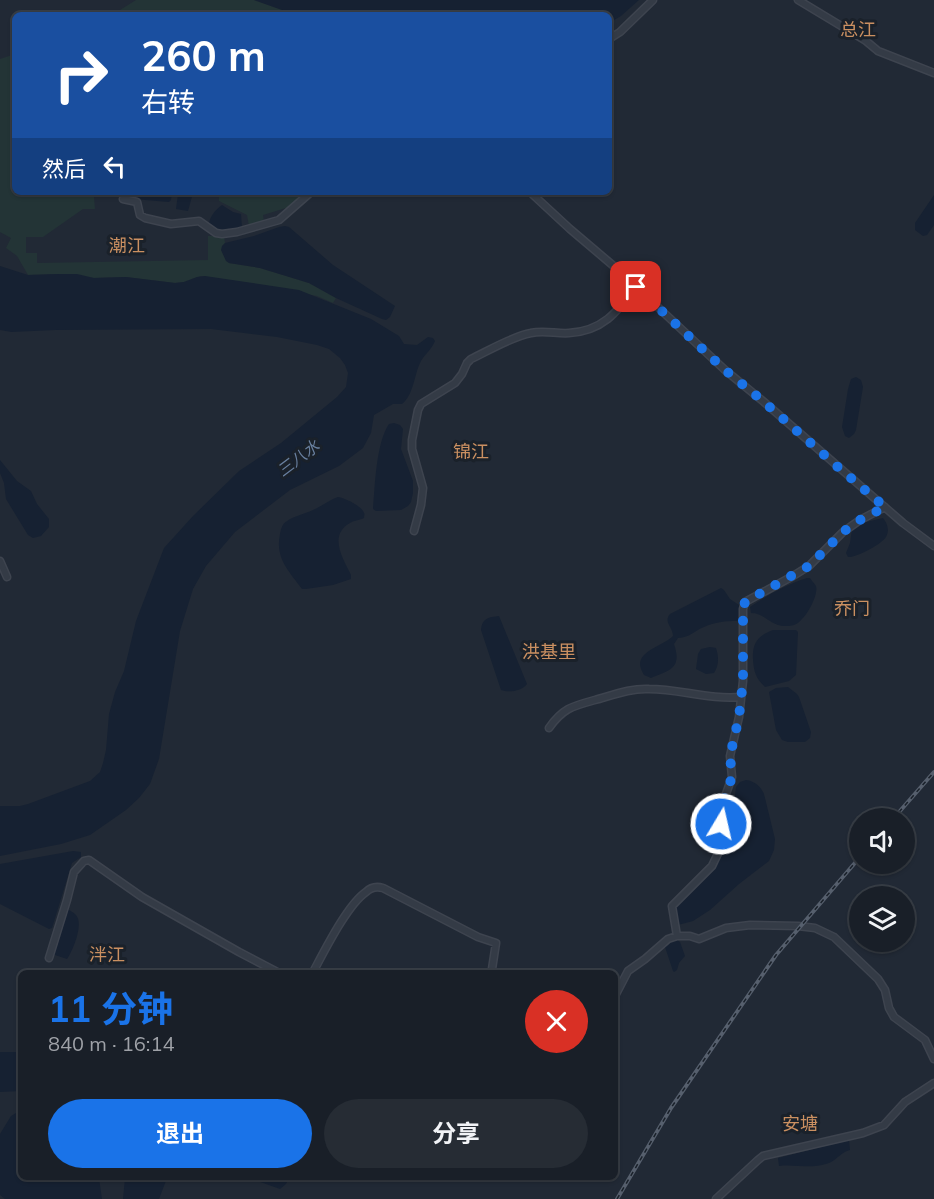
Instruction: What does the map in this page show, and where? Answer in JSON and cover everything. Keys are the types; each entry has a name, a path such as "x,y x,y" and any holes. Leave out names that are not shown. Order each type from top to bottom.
{"street":[{"path":"612,37 653,0"},
{"path":"798,0 866,41 878,51 934,73"},
{"path":"123,200 137,202 145,218 171,224 199,221 212,231 222,234 279,220 308,195"},
{"path":"533,195 725,370 903,523 934,546"},
{"path":"414,531 422,504 423,488 411,440 418,410 422,404 455,383 470,360 516,338 530,333 584,331 600,325 622,306 636,287"},
{"path":"677,936 672,906 712,866 724,841 720,818 732,777 730,756 739,717 743,681 743,609 745,602 809,566 843,532 885,507"},
{"path":"0,561 7,577"},
{"path":"549,728 567,709 646,688 726,698 741,697"},
{"path":"49,958 74,872 84,861 89,860 142,897 273,970"},
{"path":"314,970 353,904 364,892 376,887 383,888 478,937 495,943 493,970"},
{"path":"618,988 628,971 668,939 677,936 699,939 726,928 750,925 815,928 827,933 842,944 878,979 885,990 890,1011 899,1022 925,1040 934,1059"},
{"path":"716,1199 763,1156 879,1128 891,1119 900,1106 934,1083"}],"shaded area":[{"path":"136,0 254,0 285,11 307,10 312,12 117,12"},
{"path":"12,55 12,195 102,195 94,197 95,209 83,209 43,237 26,237 26,253 37,253 37,263 208,260 208,236 224,236 225,243 222,246 229,263 260,268 309,283 336,298 333,303 317,296 201,276 175,283 125,277 28,275 17,256 6,248 11,238 0,232 0,59"},
{"path":"219,195 304,195 288,209 263,215 264,222 249,226 247,215 219,201"}],"water":[{"path":"254,0 639,0 612,21 612,12 285,11"},
{"path":"122,195 172,195 169,202 122,198"},
{"path":"178,195 192,195 188,211 176,209"},
{"path":"934,195 934,225 927,235 923,236 915,230 915,223"},
{"path":"222,205 241,214 242,228 220,231 209,225 213,214"},
{"path":"285,226 333,265 395,306 390,317 386,320 382,319 309,283 260,268 226,261 221,250 225,243"},
{"name":"三八水","path":"0,266 28,275 77,274 94,278 126,277 175,283 205,276 299,290 371,319 399,336 404,344 417,345 428,337 435,341 421,361 406,400 402,404 393,404 374,415 371,433 363,448 339,466 290,490 235,532 206,566 193,589 180,631 159,759 150,784 139,798 90,835 61,844 0,856 0,806 28,804 90,781 100,772 106,750 109,714 115,692 124,671 136,621 164,548 239,471 281,443 337,397 346,387 348,373 340,358 329,349 277,337 211,329 11,332 0,330"},
{"path":"856,377 861,380 863,387 856,430 849,438 845,436 842,427 848,389 851,379"},
{"path":"394,423 403,429 401,449 413,481 413,493 411,502 401,510 376,511 373,509 381,442 389,424"},
{"path":"0,460 17,481 31,491 37,504 49,519 49,527 41,536 33,538 28,535 6,499 0,473"},
{"path":"338,497 357,505 364,514 364,518 350,523 343,528 340,534 339,548 351,579 333,585 302,589 281,557 279,542 282,527 290,519"},
{"path":"883,518 888,529 884,540 862,553 848,557 846,553 852,529 862,523"},
{"path":"810,578 816,586 815,596 806,614 798,623 792,626 780,625 751,613 750,607 764,598"},
{"path":"721,588 730,599 739,605 740,617 737,621 712,624 678,638 674,644 677,658 673,667 651,678 644,675 640,667 643,656 673,636 668,622 670,614"},
{"path":"499,616 527,684 515,691 501,690 481,630 487,619"},
{"path":"773,630 796,630 798,632 796,675 789,681 765,687 755,672 753,649 759,638"},
{"path":"716,648 718,664 714,673 706,674 696,669 698,654 701,649"},
{"path":"788,687 799,697 811,732 810,738 805,742 782,740 776,730 769,692 776,688"},
{"path":"746,780 757,785 764,794 775,839 774,850 769,861 710,910 693,921 678,925 676,906 690,889 712,870 722,856 731,834 736,787 740,782"},
{"path":"73,851 81,852 81,857 72,863 52,928 49,929 0,904 0,864"},
{"path":"67,909 76,915 79,924 75,943 67,959 52,954"},
{"path":"677,940 685,956 674,972 665,947 666,944"},
{"path":"0,1052 18,1052 18,1091 0,1092"},
{"path":"18,1112 18,1180 99,1180 102,1199 5,1199 0,1195 0,1134 11,1116"},
{"path":"849,1140 850,1150 830,1163 815,1166 779,1166 778,1158"},
{"path":"125,1180 166,1180 159,1199 123,1199"},
{"path":"255,1180 288,1180 280,1189"}],"railway":[{"path":"903,808 934,772"},
{"path":"617,1199 671,1108 776,955 849,870"}],"district":[{"name":"总江","path":"858,30"},
{"name":"潮江","path":"127,246"},
{"name":"锦江","path":"471,452"},
{"name":"乔门","path":"852,609"},
{"name":"洪基里","path":"549,652"},
{"name":"泮江","path":"107,955"},
{"name":"安塘","path":"800,1124"}],"route":[{"path":"636,287 725,370 885,507 843,532 809,566 745,602 743,609 743,681 739,717 730,756 732,777 722,805 721,824"}]}
